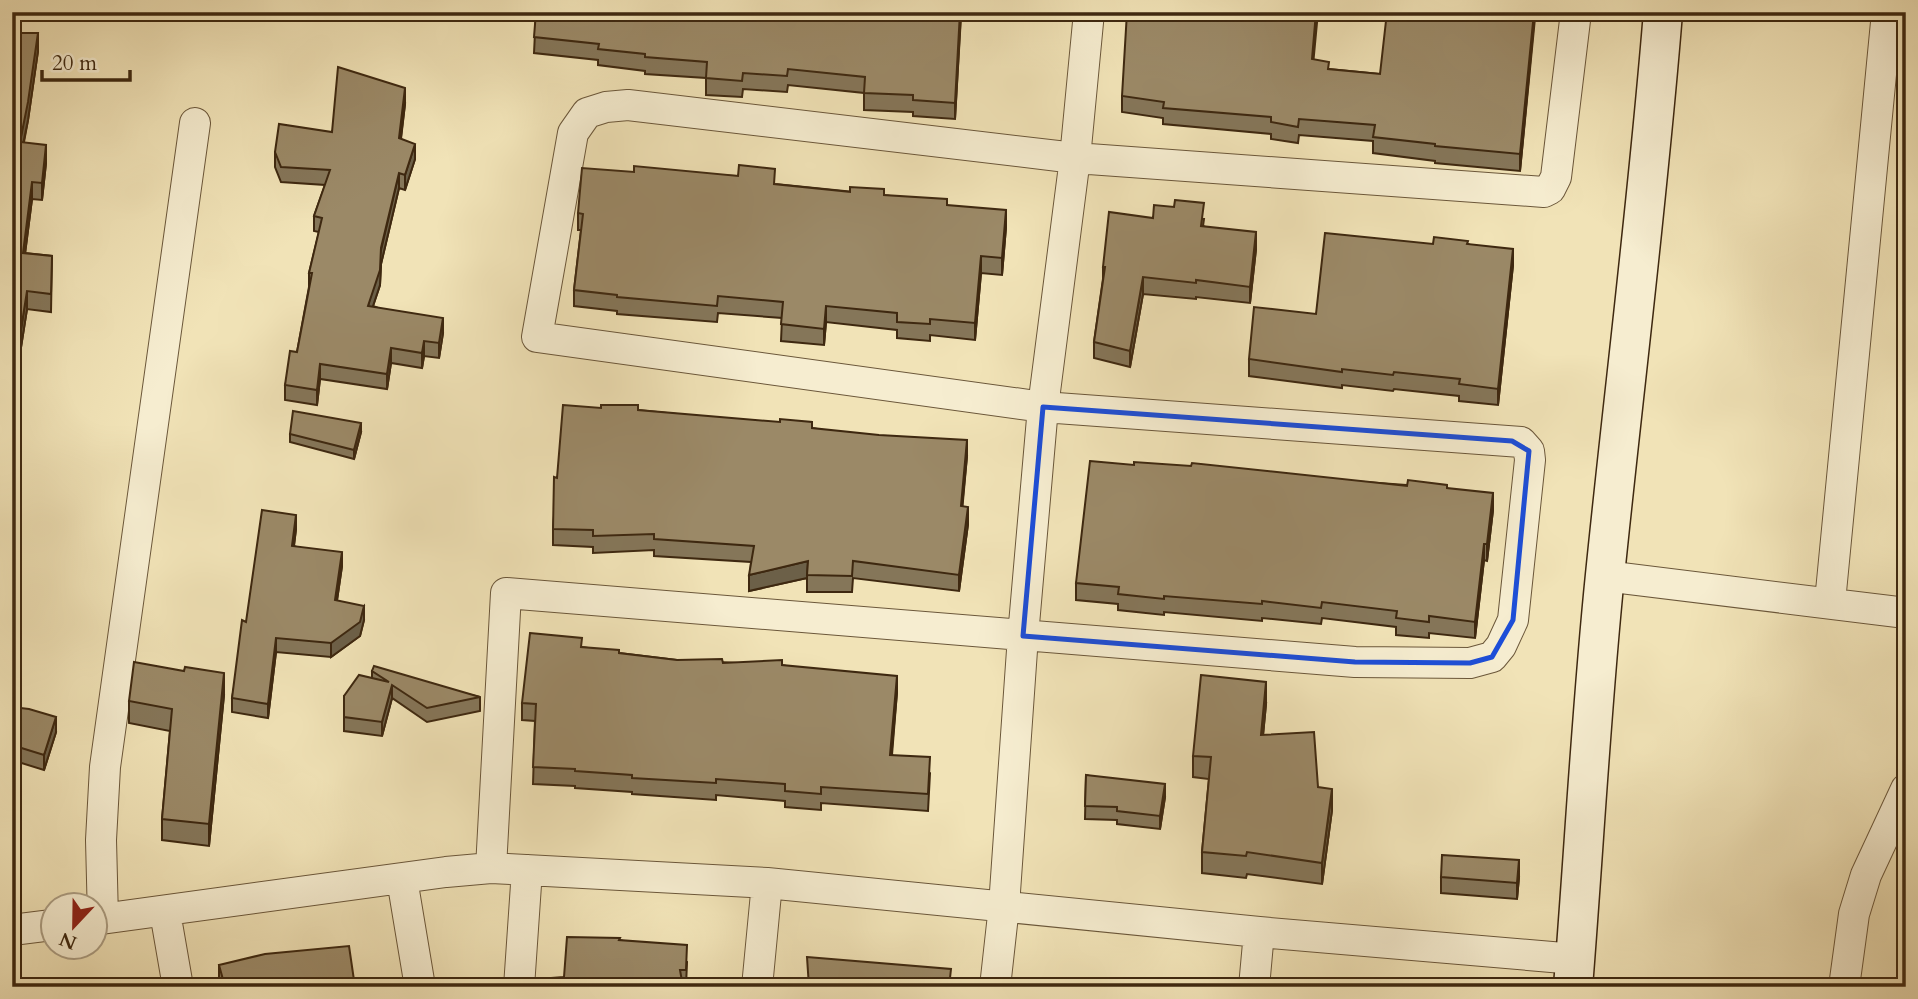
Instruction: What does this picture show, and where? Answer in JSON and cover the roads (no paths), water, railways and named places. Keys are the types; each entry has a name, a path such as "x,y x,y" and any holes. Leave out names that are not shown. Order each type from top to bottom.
{"street":[{"path":"995,987 1004,906 1043,407 1075,158 1089,12"},
{"path":"491,868 506,593 1355,662 1470,663 1492,657 1501,646 1513,620 1530,460 1527,446 1521,442 1043,407 537,337 573,133 587,113 606,107 628,105 1075,158 1544,192 1550,189 1556,177 1576,12"},
{"path":"108,919 491,868 767,883 1259,932 1574,973 1588,766 1605,576 1655,121 1663,12"},
{"path":"1830,602 1887,12"},
{"path":"100,890 105,767 195,123"},
{"path":"1605,576 1906,613"},
{"path":"1844,987 1852,926 1866,875 1906,789"},
{"path":"519,987 527,870"},
{"path":"402,878 420,987"},
{"path":"757,987 767,883"},
{"path":"165,912 178,987"},
{"path":"12,930 38,927"},
{"path":"1254,987 1259,932"}]}
